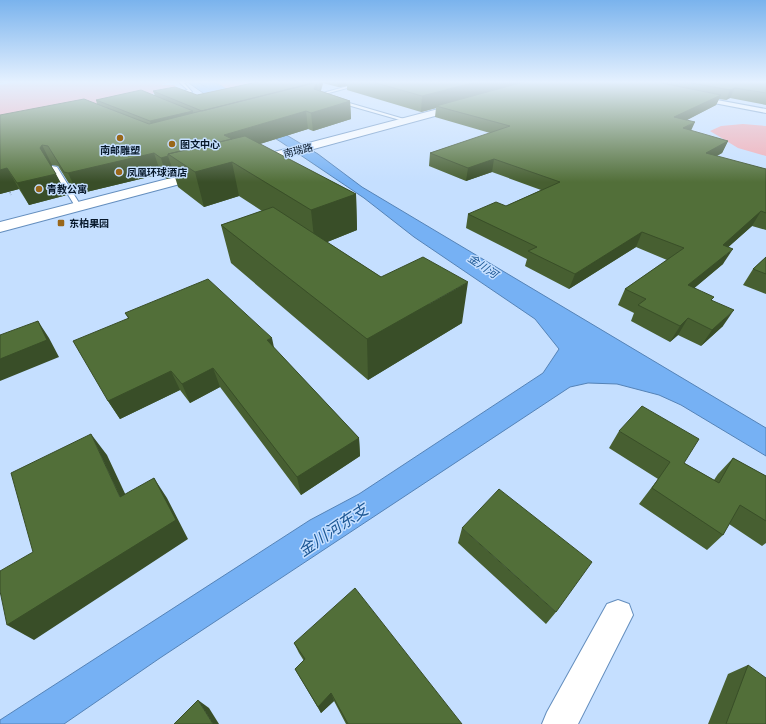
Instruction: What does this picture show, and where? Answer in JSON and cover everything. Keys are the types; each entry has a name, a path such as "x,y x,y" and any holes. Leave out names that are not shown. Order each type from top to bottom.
{"street":[{"name":"南瑞路","path":"236,166 431,115"},
{"path":"0,227 221,170"},
{"path":"559,724 618,615"}],"lane":[{"path":"387,115 409,121"},
{"path":"54,167 78,206"}],"path":[{"path":"6,185 11,195"}],"shaded area":[{"path":"0,115 53,115 0,126"},
{"path":"743,124 766,126 766,156 738,148 710,131 721,126"}],"water":[{"name":"金川河东支","path":"237,115 253,115 318,154 362,187 766,428 766,456 681,405 659,395 617,384 588,383 570,387 160,658 64,724 0,724 0,720 310,520 359,494 543,373 559,349 535,319 414,237 364,198 281,142"}],"building":[{"path":"0,115 125,115 149,124 186,115 293,115 224,135 232,139 168,154 168,156 161,158 154,153 68,173 64,172 48,146 42,145 40,148 56,174 17,183 7,168 0,170"},
{"path":"134,115 177,115 150,121"},
{"path":"469,115 679,115 674,117 695,122 683,128 728,141 706,153 766,169 766,213 761,211 723,245 733,249 688,285 714,297 711,300 734,310 712,330 688,318 680,326 638,305 646,299 625,289 684,248 642,232 575,274 528,251 537,247 468,214 496,202 506,206 560,182 494,159 468,168 430,153 510,126"},
{"path":"245,136 356,194 311,210 232,162 195,172 168,154"},
{"path":"273,207 381,277 423,257 468,282 367,339 221,225"},
{"path":"766,257 766,274 753,269"},
{"path":"208,279 272,338 267,340 359,438 297,477 213,368 182,384 171,371 108,401 73,341 129,318 125,313"},
{"path":"38,321 47,340 0,359 0,335"},
{"path":"642,406 699,439 684,463 719,483 733,458 766,476 766,521 740,505 723,535 652,488 670,462 619,431"},
{"path":"91,434 120,497 154,478 176,520 7,625 0,591 0,571 33,552 11,473"},
{"path":"499,489 592,562 556,612 462,528"},
{"path":"355,588 462,724 348,724 331,693 318,707 295,669 305,659 294,643"},
{"path":"748,665 766,678 766,724 726,724"},
{"path":"198,700 213,724 174,724"}],"waterway":[{"name":"金川河","path":"254,115 263,121"}],"place":[{"name":"南邮雕塑","path":"120,138"},
{"name":"图文中心","path":"172,144"},
{"name":"凤凰环球酒店","path":"119,172"},
{"name":"青教公寓","path":"39,189"},
{"name":"东柏果园","path":"61,223"}]}
